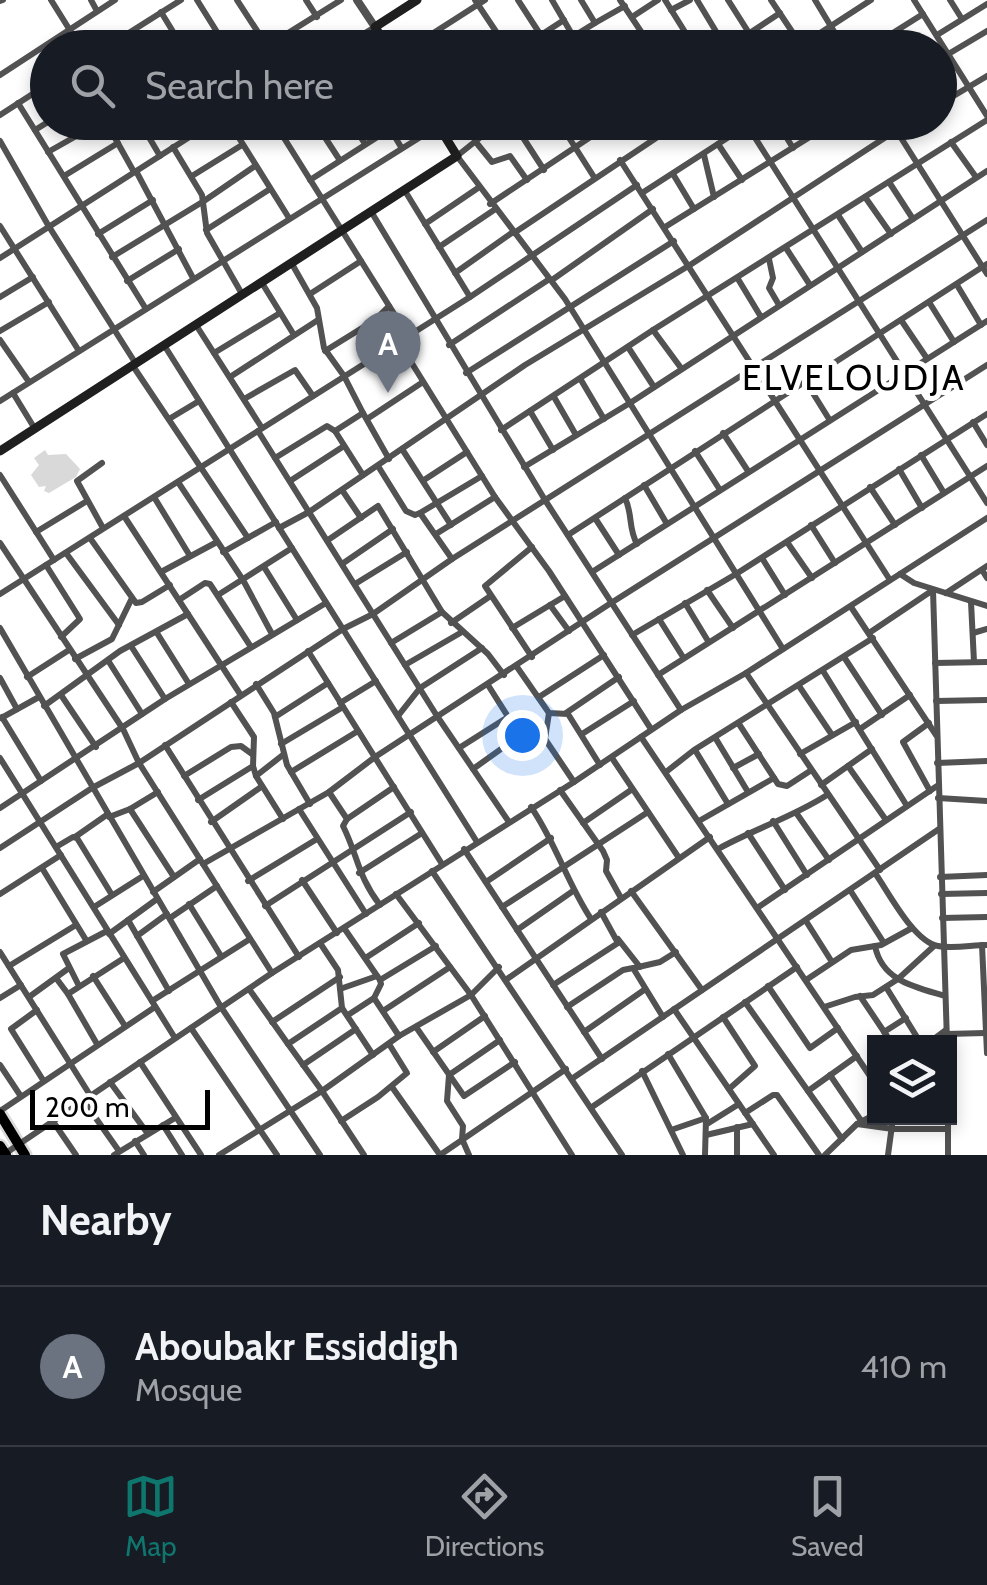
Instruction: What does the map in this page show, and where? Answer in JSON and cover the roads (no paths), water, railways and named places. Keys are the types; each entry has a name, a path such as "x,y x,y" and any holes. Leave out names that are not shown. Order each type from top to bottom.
{"highway":[{"path":"0,1113 25,1155"},
{"path":"0,1146 5,1154"}],"main road":[{"path":"377,30 375,27 417,0"},
{"path":"0,451 406,191 456,156 446,140"}],"street":[{"path":"52,0 69,29 114,0"},
{"path":"91,0 97,10"},
{"path":"134,30 182,0"},
{"path":"197,0 216,30"},
{"path":"236,0 255,30"},
{"path":"306,0 317,17"},
{"path":"295,30 341,0"},
{"path":"357,0 375,27 370,30"},
{"path":"518,0 537,30"},
{"path":"552,0 570,30"},
{"path":"581,0 596,23"},
{"path":"632,17 658,0"},
{"path":"666,0 684,30"},
{"path":"671,10 694,0 714,30"},
{"path":"728,0 747,30"},
{"path":"772,0 790,30"},
{"path":"815,0 833,30"},
{"path":"825,30 871,0"},
{"path":"914,0 934,30"},
{"path":"950,0 962,19"},
{"path":"437,30 480,1 497,30"},
{"path":"584,30 623,3 640,30"},
{"path":"945,30 987,4"},
{"path":"161,12 172,30"},
{"path":"754,30 780,13"},
{"path":"897,30 923,14"},
{"path":"547,30 564,20"},
{"path":"957,50 987,30"},
{"path":"0,75 30,55"},
{"path":"957,68 987,118 957,137"},
{"path":"957,94 987,76"},
{"path":"0,115 30,96"},
{"path":"18,104 30,122"},
{"path":"41,140 146,309"},
{"path":"48,152 70,140"},
{"path":"116,140 153,200 193,278"},
{"path":"150,140 160,156"},
{"path":"0,258 185,140"},
{"path":"239,140 289,218"},
{"path":"287,140 408,336"},
{"path":"327,140 339,159"},
{"path":"362,140 365,144"},
{"path":"310,180 370,140"},
{"path":"397,140 401,147"},
{"path":"0,401 412,140"},
{"path":"524,140 544,170"},
{"path":"571,140 594,177"},
{"path":"440,248 584,140"},
{"path":"454,273 652,140"},
{"path":"642,193 724,140"},
{"path":"757,140 987,503"},
{"path":"788,140 793,148"},
{"path":"665,227 805,140"},
{"path":"223,552 309,512 481,396 690,265 874,140"},
{"path":"568,535 985,268 902,140"},
{"path":"0,141 134,365 248,538"},
{"path":"501,430 951,141 976,177"},
{"path":"527,180 510,156 492,162 474,142 456,156 585,330 784,649"},
{"path":"64,176 118,143"},
{"path":"718,144 742,180"},
{"path":"192,176 242,145"},
{"path":"173,148 204,201 206,230 243,296"},
{"path":"704,154 714,197"},
{"path":"620,160 890,580"},
{"path":"112,257 255,166"},
{"path":"524,467 630,404 987,171"},
{"path":"672,174 694,210"},
{"path":"888,182 913,219"},
{"path":"0,594 408,336 636,185"},
{"path":"425,224 478,188"},
{"path":"206,230 270,190"},
{"path":"406,191 470,296"},
{"path":"865,197 890,234"},
{"path":"98,234 153,200"},
{"path":"449,345 653,209"},
{"path":"372,213 524,467 681,710"},
{"path":"838,214 862,252"},
{"path":"0,848 987,220"},
{"path":"0,226 79,351"},
{"path":"466,373 674,241"},
{"path":"786,248 810,285"},
{"path":"127,281 179,249"},
{"path":"769,259 773,278 770,288 779,305"},
{"path":"310,294 361,261"},
{"path":"292,264 310,294 325,351 344,376 389,459"},
{"path":"0,298 33,277"},
{"path":"738,279 761,316"},
{"path":"262,283 294,336"},
{"path":"592,572 984,323 957,285"},
{"path":"0,331 48,302"},
{"path":"929,302 954,342"},
{"path":"325,351 375,320 389,306"},
{"path":"214,353 280,313"},
{"path":"230,377 318,320"},
{"path":"901,320 926,358"},
{"path":"196,325 437,716 509,822"},
{"path":"653,330 681,368"},
{"path":"0,340 29,382"},
{"path":"398,341 495,497 583,622 651,729"},
{"path":"164,346 477,842"},
{"path":"628,347 654,387"},
{"path":"62,954 128,920 174,877 310,804 611,603 987,365"},
{"path":"244,399 295,370 313,396"},
{"path":"581,380 604,419"},
{"path":"335,431 423,382"},
{"path":"806,382 829,419"},
{"path":"13,393 35,429"},
{"path":"554,396 576,435"},
{"path":"169,419 199,402"},
{"path":"530,411 553,450"},
{"path":"632,636 987,414"},
{"path":"973,422 987,446"},
{"path":"275,458 331,427 364,476"},
{"path":"723,433 748,472"},
{"path":"290,481 344,446"},
{"path":"402,449 451,524"},
{"path":"695,451 720,490"},
{"path":"424,480 468,452"},
{"path":"921,455 944,494"},
{"path":"102,463 77,481 104,528"},
{"path":"378,466 406,511 415,515 482,476"},
{"path":"658,675 987,466"},
{"path":"899,469 922,508"},
{"path":"0,475 54,560"},
{"path":"178,482 243,580 272,634"},
{"path":"644,486 667,524"},
{"path":"870,487 894,526"},
{"path":"342,490 361,518"},
{"path":"154,497 190,556"},
{"path":"436,534 495,497"},
{"path":"624,498 632,512 630,531 637,544"},
{"path":"36,532 86,501"},
{"path":"328,540 378,506 442,612 482,648 504,675"},
{"path":"420,513 452,559"},
{"path":"124,516 240,694"},
{"path":"595,518 619,555"},
{"path":"5,1154 272,973 987,518"},
{"path":"811,525 835,563"},
{"path":"342,564 393,528"},
{"path":"90,538 131,600 142,602 170,585"},
{"path":"161,572 216,542"},
{"path":"786,542 812,578"},
{"path":"0,544 123,729 139,763 272,973"},
{"path":"532,547 486,583 489,597 532,657"},
{"path":"218,595 292,548"},
{"path":"66,552 119,625"},
{"path":"355,584 407,552"},
{"path":"762,558 785,595"},
{"path":"46,565 80,619 60,637"},
{"path":"264,567 297,620"},
{"path":"945,594 984,568 987,578"},
{"path":"900,574 914,584 987,606"},
{"path":"179,600 205,583 212,586 251,647"},
{"path":"707,590 732,628"},
{"path":"666,772 694,750 844,657 932,590"},
{"path":"932,590 942,918 939,946 947,1035 986,1033"},
{"path":"512,628 565,596"},
{"path":"451,623 489,597"},
{"path":"75,659 112,640 131,600"},
{"path":"972,602 974,662"},
{"path":"0,808 165,699 326,603"},
{"path":"684,603 708,642"},
{"path":"550,605 569,632"},
{"path":"852,606 937,736"},
{"path":"391,642 442,612"},
{"path":"44,706 120,652 188,614"},
{"path":"659,619 683,658"},
{"path":"973,633 987,628"},
{"path":"405,665 462,632"},
{"path":"1,633 221,1008 320,1155"},
{"path":"157,633 189,684"},
{"path":"112,640 120,652"},
{"path":"131,646 165,699"},
{"path":"398,716 420,688 482,648"},
{"path":"27,677 69,650"},
{"path":"308,651 442,864"},
{"path":"539,698 604,655"},
{"path":"844,657 882,714"},
{"path":"109,662 142,714"},
{"path":"934,664 987,662"},
{"path":"517,667 549,712 545,739 574,782"},
{"path":"823,671 908,806"},
{"path":"746,674 859,840 912,928 939,946 984,945 987,1053"},
{"path":"549,712 566,713 618,677"},
{"path":"0,678 17,709"},
{"path":"281,744 376,681"},
{"path":"256,684 275,717 291,772 310,804"},
{"path":"275,717 328,684"},
{"path":"488,685 522,734 545,739"},
{"path":"799,686 832,734"},
{"path":"62,695 96,746"},
{"path":"800,754 910,696"},
{"path":"39,697 1,718 41,781"},
{"path":"936,702 987,700"},
{"path":"582,734 634,701"},
{"path":"231,702 254,737 252,766 256,776 283,819"},
{"path":"566,713 600,765"},
{"path":"458,748 508,717"},
{"path":"929,723 903,742 930,791"},
{"path":"739,724 778,784 787,786 811,770"},
{"path":"291,772 358,731"},
{"path":"473,769 522,734"},
{"path":"641,737 867,1071"},
{"path":"716,738 748,792"},
{"path":"165,745 299,957"},
{"path":"184,776 231,747 240,746 252,754"},
{"path":"821,786 872,749"},
{"path":"694,750 728,804"},
{"path":"256,776 284,754"},
{"path":"733,768 758,754"},
{"path":"0,758 175,1038"},
{"path":"612,758 679,858"},
{"path":"938,763 987,761"},
{"path":"198,800 252,766"},
{"path":"848,766 886,820"},
{"path":"699,822 774,778"},
{"path":"758,908 938,786"},
{"path":"211,822 261,787"},
{"path":"380,905 358,873 354,848 343,826 347,819 394,787"},
{"path":"560,790 600,846 607,860 606,871 621,898"},
{"path":"583,822 631,790"},
{"path":"56,847 158,792"},
{"path":"329,792 347,819"},
{"path":"718,850 748,832 797,814 828,794"},
{"path":"938,798 987,801"},
{"path":"532,807 551,838 573,892 592,918"},
{"path":"130,809 174,877"},
{"path":"299,809 366,914"},
{"path":"265,906 410,812"},
{"path":"502,907 648,812"},
{"path":"797,814 829,860"},
{"path":"773,822 807,875"},
{"path":"573,1078 938,829"},
{"path":"748,832 785,890"},
{"path":"358,873 422,833"},
{"path":"75,837 112,895"},
{"path":"506,979 710,837"},
{"path":"248,880 317,838"},
{"path":"486,883 551,838"},
{"path":"464,849 602,1060"},
{"path":"0,894 61,855"},
{"path":"42,868 86,940"},
{"path":"432,872 622,1155"},
{"path":"940,877 987,875"},
{"path":"94,907 142,876"},
{"path":"302,880 340,930 367,957 382,984 374,998 348,1016"},
{"path":"137,936 217,886"},
{"path":"850,890 884,943"},
{"path":"632,891 702,990"},
{"path":"517,930 573,892"},
{"path":"941,894 987,892"},
{"path":"396,894 471,995 572,1155"},
{"path":"190,904 221,956"},
{"path":"601,912 662,1017"},
{"path":"942,918 987,917"},
{"path":"128,920 169,991"},
{"path":"806,920 832,962"},
{"path":"367,957 418,923"},
{"path":"9,966 76,925"},
{"path":"806,980 850,950 884,943 912,928"},
{"path":"54,938 78,984"},
{"path":"0,1113 169,991 250,939"},
{"path":"552,984 610,950 618,939"},
{"path":"320,943 340,978 342,1008 373,1055"},
{"path":"340,988 378,978 436,946"},
{"path":"875,946 879,963 898,979 945,996"},
{"path":"824,1008 870,996 939,946"},
{"path":"0,952 70,1062 116,1153 175,1118"},
{"path":"568,1007 623,970 676,952"},
{"path":"68,994 78,984 124,958"},
{"path":"383,1012 450,966"},
{"path":"218,1155 322,1091 399,1036 471,995 499,967"},
{"path":"592,1107 797,967"},
{"path":"29,997 69,968"},
{"path":"94,976 125,1026"},
{"path":"56,978 97,1044"},
{"path":"272,1022 340,978"},
{"path":"0,998 21,985"},
{"path":"768,986 810,1048 838,1028"},
{"path":"886,987 916,1035"},
{"path":"249,989 364,1155"},
{"path":"584,1032 644,990"},
{"path":"860,996 886,1035"},
{"path":"374,998 399,1036"},
{"path":"745,1002 842,1139"},
{"path":"288,1044 342,1008"},
{"path":"674,1009 774,1155"},
{"path":"0,1037 37,1010"},
{"path":"433,1052 484,1016"},
{"path":"723,1017 754,1066 729,1089"},
{"path":"884,1032 906,1018"},
{"path":"416,1027 464,1096 515,1062"},
{"path":"191,1028 275,1154"},
{"path":"10,1029 43,1080"},
{"path":"303,1065 356,1029"},
{"path":"449,1075 500,1040"},
{"path":"341,1121 407,1073 389,1044"},
{"path":"668,1054 706,1121 706,1155"},
{"path":"808,1090 857,1056"},
{"path":"140,1062 200,1155"},
{"path":"0,1065 20,1095"},
{"path":"392,1087 440,1155 566,1069"},
{"path":"642,1072 683,1155"},
{"path":"449,1075 447,1100 463,1126 462,1139 468,1155"},
{"path":"830,1075 860,1123 893,1128 948,1128 948,1155"},
{"path":"110,1082 148,1134"},
{"path":"745,1113 777,1096 822,1155 867,1119"},
{"path":"671,1130 706,1121 739,1104"},
{"path":"52,1120 76,1155"},
{"path":"706,1135 753,1124"},
{"path":"163,1125 182,1155"},
{"path":"737,1127 737,1155"},
{"path":"888,1155 893,1128"},
{"path":"135,1141 144,1155"}],"place":[{"name":"Aboubakr Essiddigh","path":"388,393"}],"district":[{"name":"ELVELOUDJA","path":"854,378"}]}
